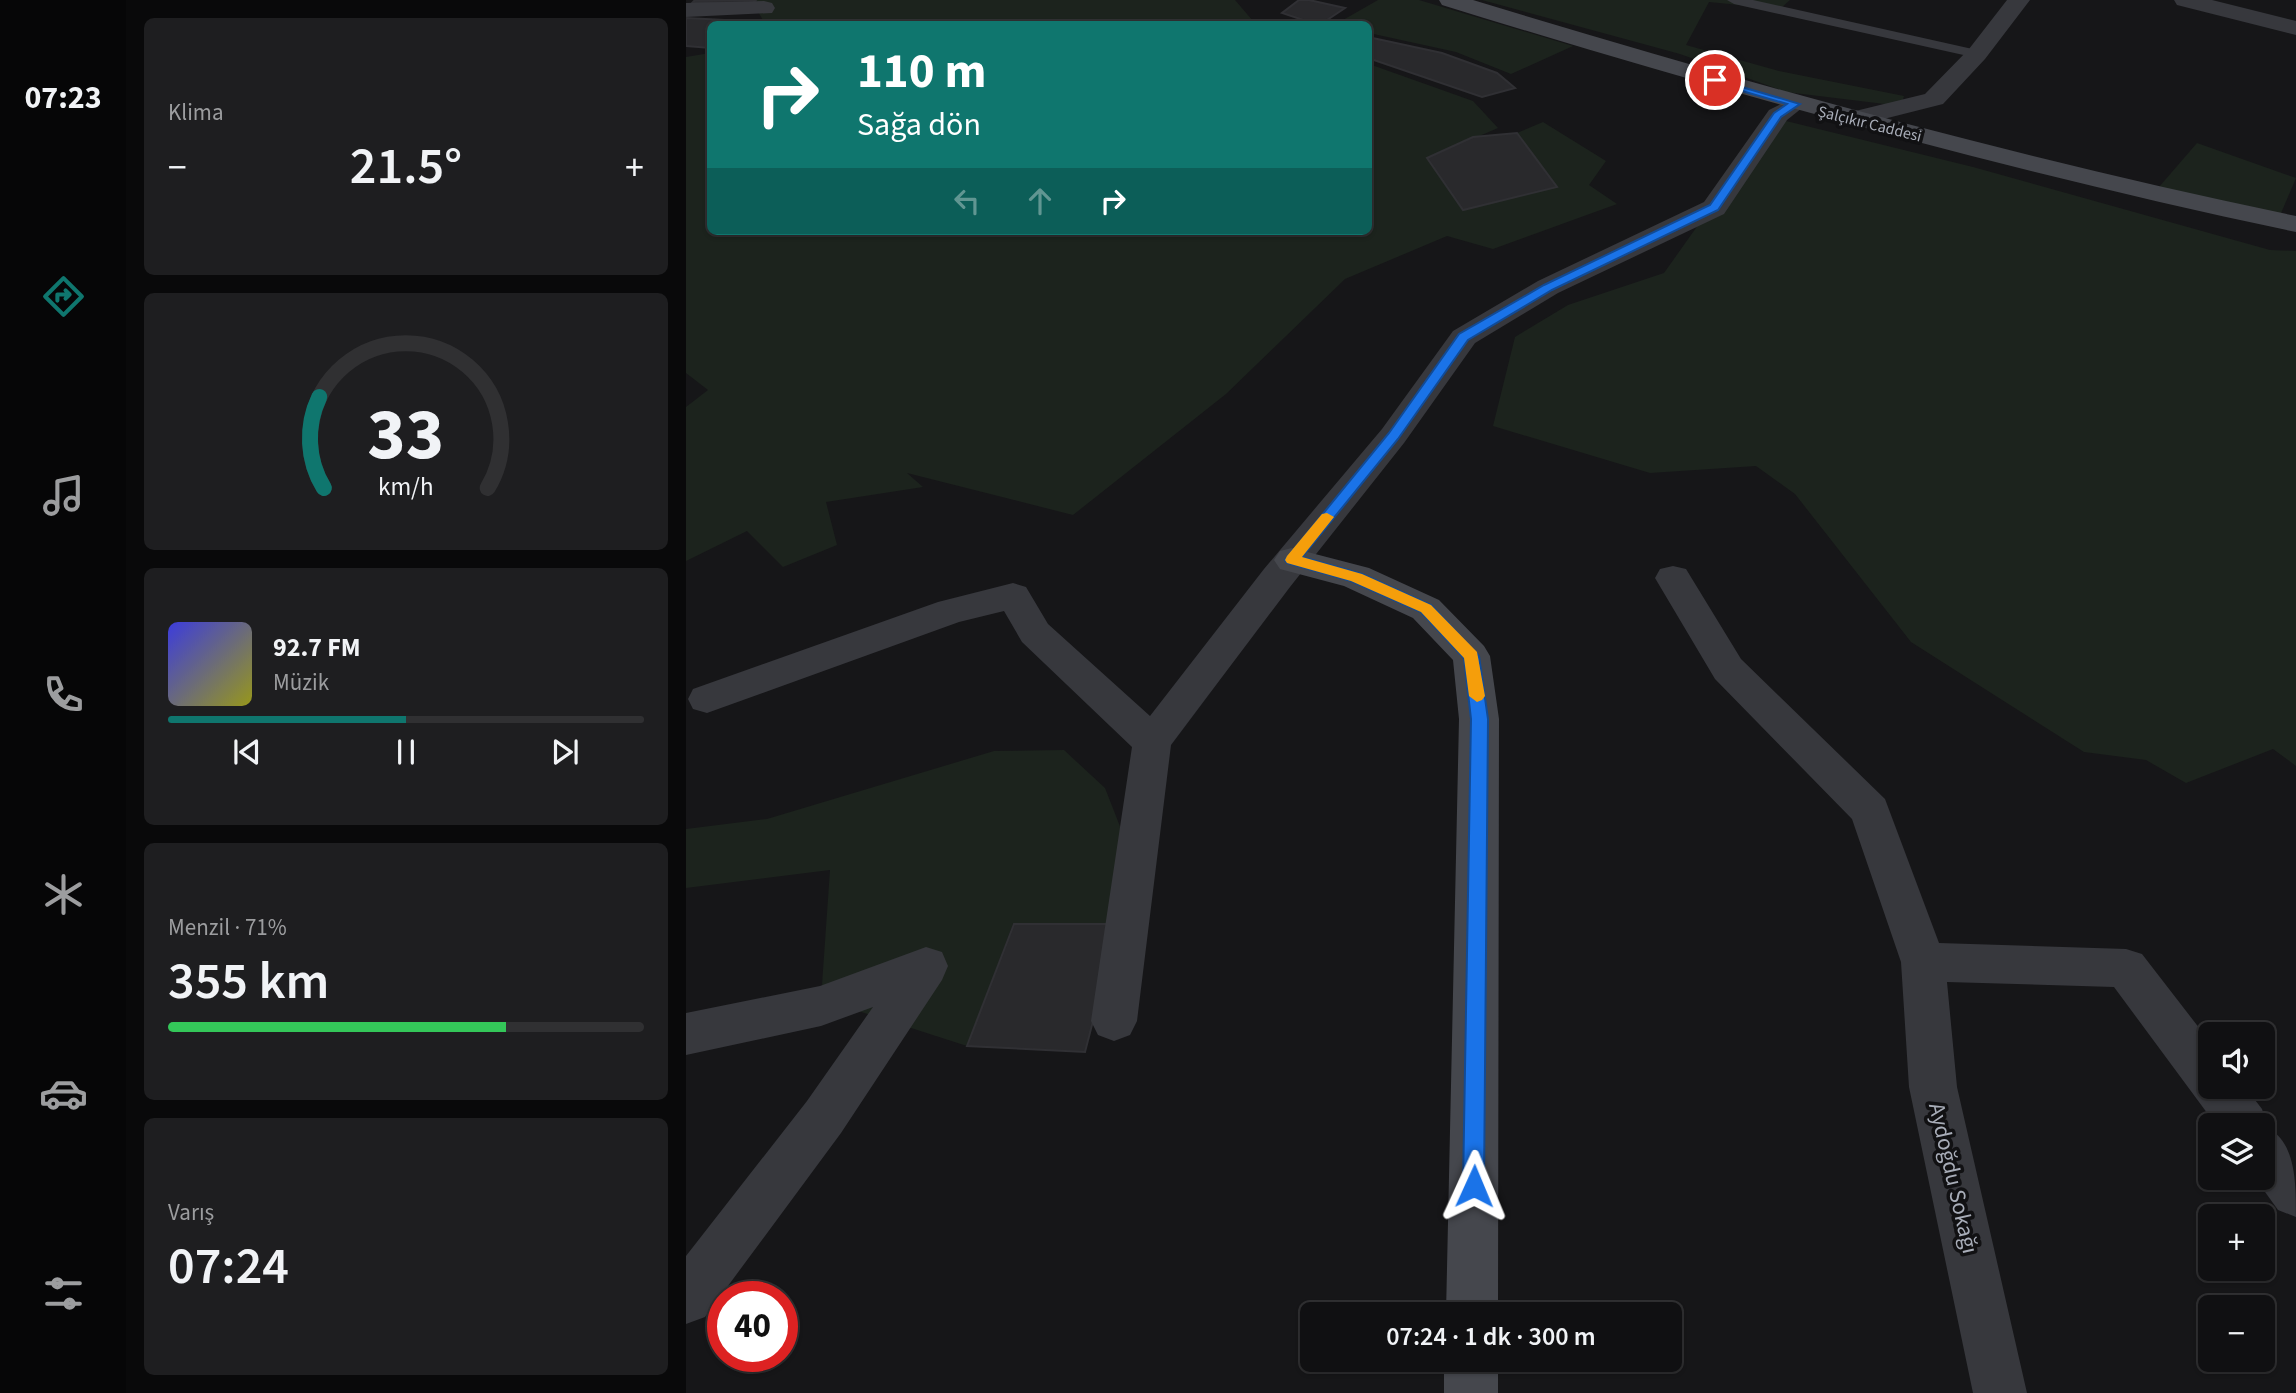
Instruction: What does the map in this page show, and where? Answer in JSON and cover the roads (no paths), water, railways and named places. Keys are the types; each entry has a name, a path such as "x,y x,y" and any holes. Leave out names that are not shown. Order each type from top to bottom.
{"main road":[{"name":"Şalçıkır Caddesi","path":"1450,0 1795,104 2011,159 2296,224"},
{"path":"1292,560 1356,577 1426,609 1471,656 1479,719 1472,1302"},
{"path":"1471,1372 1471,1393"}],"street":[{"path":"1853,119 1934,99 1977,54 2019,0"},
{"path":"2185,0 2296,28"},
{"path":"686,10 764,8"},
{"path":"1114,1021 1152,742 1292,560 1393,436 1464,337 1548,288 1714,208 1778,115 1795,104"},
{"name":"Aydoğdu Sokağı","path":"1673,578 1728,669 1870,811 1923,962 1933,1087 2000,1393"},
{"path":"707,699 951,611 1013,596 1035,633 1152,742"},
{"path":"1923,962 2126,968 2198,1063"},
{"path":"686,1034 821,1006 926,966 824,1117 686,1298"},
{"path":"2225,1099 2236,1113"},
{"path":"2275,1165 2296,1193"}],"lane":[{"path":"1734,0 1977,54"}]}
